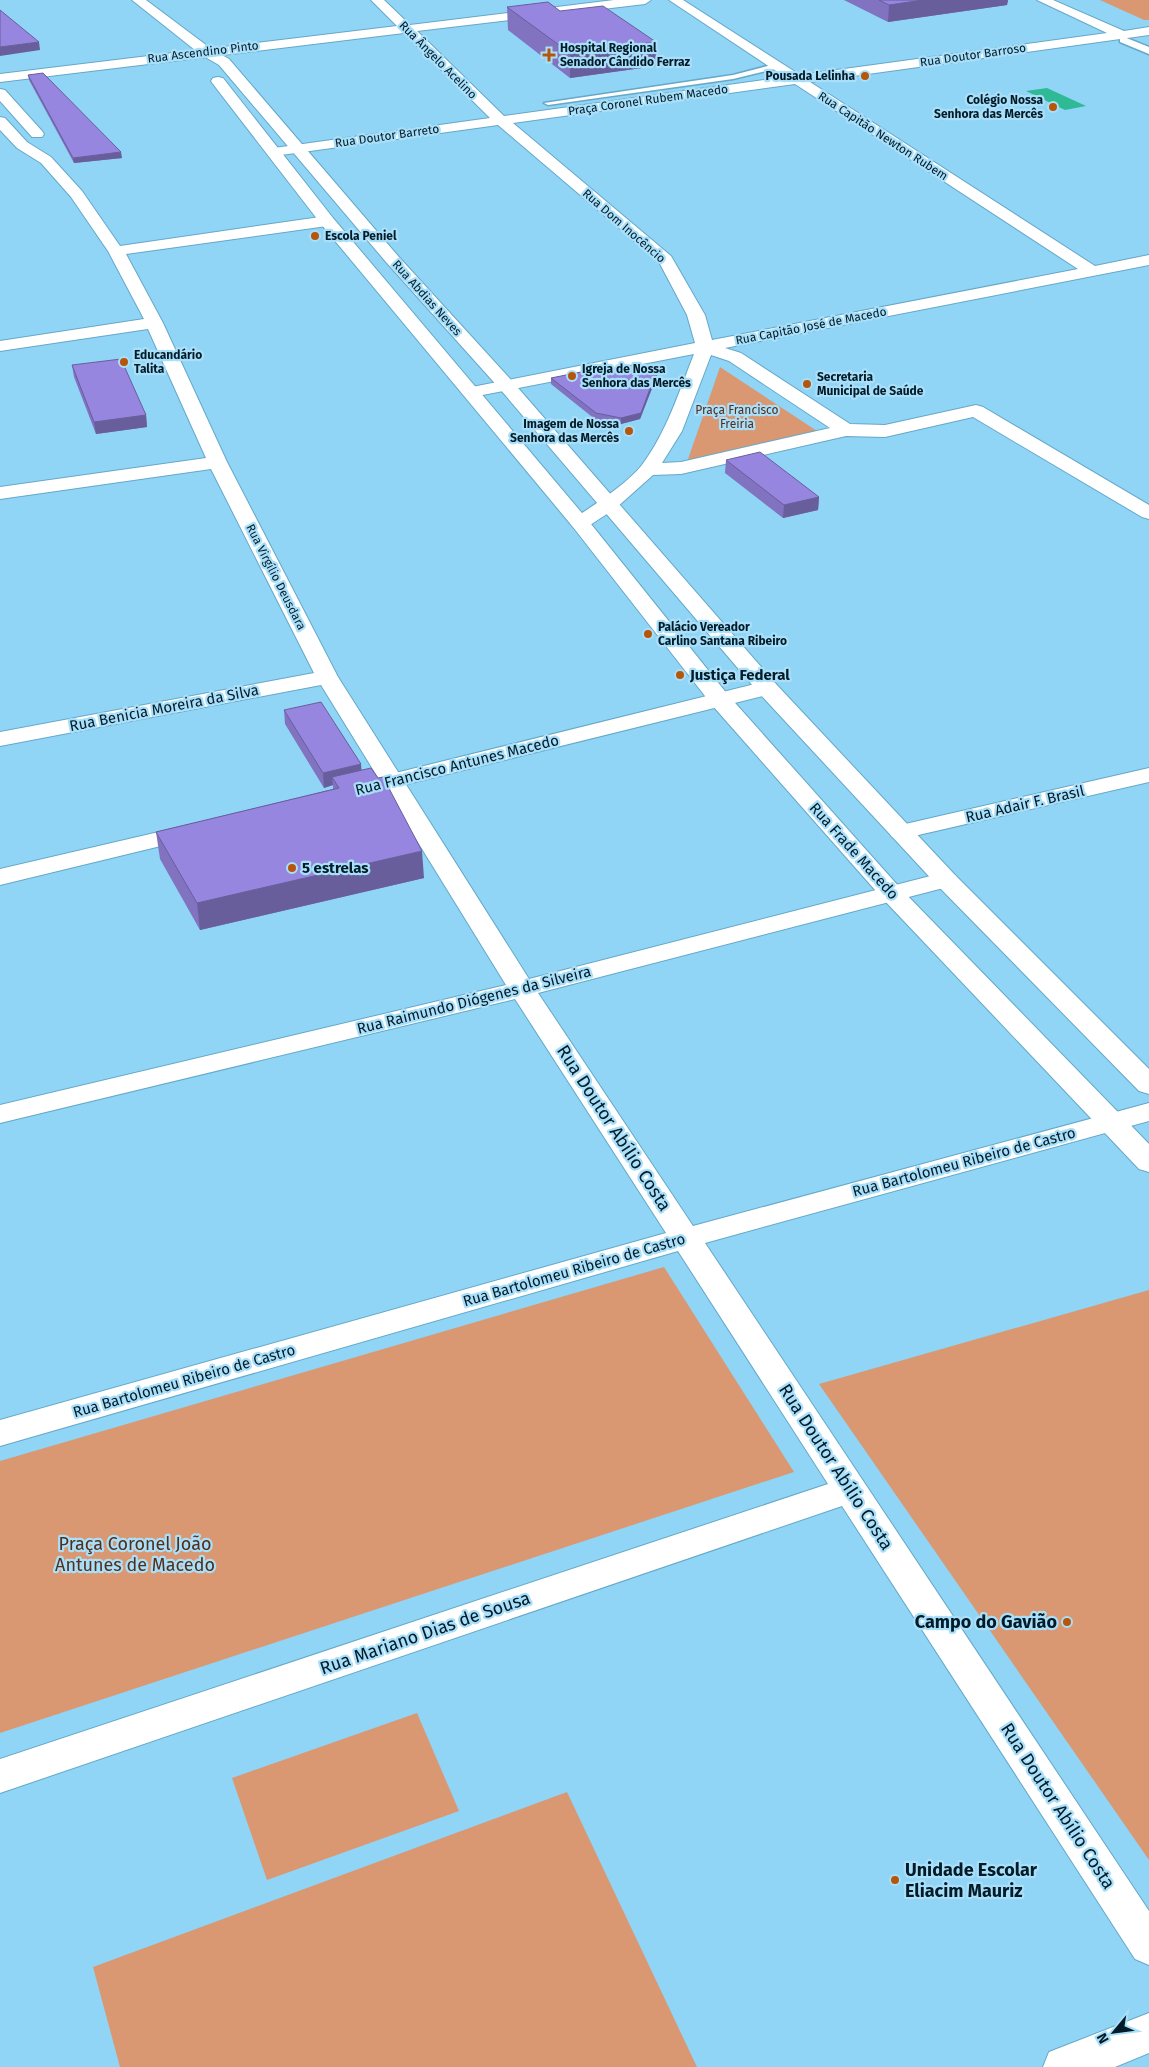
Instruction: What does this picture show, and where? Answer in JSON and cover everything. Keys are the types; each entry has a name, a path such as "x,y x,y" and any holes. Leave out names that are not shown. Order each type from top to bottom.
{"street":[{"name":"Rua Abdias Neves","path":"138,0 205,52 224,62 276,120 392,259 506,386 608,504"},
{"path":"407,29 646,0"},
{"name":"Rua Capitão Newton Rubem","path":"675,0 1092,271"},
{"path":"1044,0 1149,49"},
{"path":"1071,0 1147,32"},
{"path":"380,2 396,1"},
{"name":"Rua Ângelo Acelino","path":"380,2 500,120"},
{"name":"Rua Ascendino Pinto","path":"0,78 407,29"},
{"name":"Rua Doutor Barroso","path":"796,80 1123,37 1147,32"},
{"name":"Rua Abdias Neves","path":"205,52 206,65 327,221 580,523"},
{"name":"Praça Coronel Rubem Macedo","path":"500,120 796,80"},
{"name":"Rua Virgílio Deusdara","path":"0,93 44,143 47,149 46,160"},
{"path":"251,123 276,120"},
{"name":"Rua Doutor Barreto","path":"274,152 500,120"},
{"name":"Rua Dom Inocêncio","path":"500,120 665,259 696,316 705,347"},
{"name":"Rua Virgílio Deusdara","path":"0,121 22,146 46,160 77,194 116,251 154,323 217,462 327,677 522,989"},
{"path":"116,251 327,221"},
{"path":"363,263 392,259"},
{"name":"Rua Capitão José de Macedo","path":"472,392 1149,260"},
{"path":"0,346 154,323"},
{"path":"580,523 608,504 648,470 673,431 705,347 735,357 846,430"},
{"path":"648,470 681,468 846,430 885,431 976,411 1149,512"},
{"path":"0,493 217,462"},
{"path":"608,504 767,688 901,832 1149,1085"},
{"name":"Rua Frade Macedo","path":"580,523 720,700 892,894 1149,1162"},
{"name":"Rua Benicia Moreira da Silva","path":"0,739 327,677"},
{"name":"Rua Francisco Antunes Macedo","path":"334,795 767,688"},
{"name":"Rua Adair F. Brasil","path":"901,832 1149,775"},
{"path":"0,878 211,827"},
{"name":"Rua Raimundo Diógenes da Silveira","path":"0,1114 522,989 946,880"},
{"name":"Rua Doutor Abílio Costa","path":"522,989 1149,1946"},
{"name":"Rua Bartolomeu Ribeiro de Castro","path":"0,1433 686,1238 1149,1112"},
{"name":"Rua Mariano Dias de Sousa","path":"0,1776 851,1490"},
{"path":"1064,2067 1149,2033"}],"lane":[{"path":"548,103 733,77 775,66"}],"green space":[{"path":"1100,0 1149,0 1149,20 1144,20"},
{"name":"Praça Francisco Freiria","path":"720,367 817,431 687,462"},
{"name":"Praça Coronel João Antunes de Macedo","path":"664,1267 794,1472 0,1733 0,1461"},
{"name":"Campo do Gavião","path":"1149,1290 1149,1860 819,1384"},
{"path":"417,1713 459,1811 267,1880 232,1778"},
{"path":"567,1792 697,2067 120,2067 93,1967"}],"shaded area":[{"path":"1047,88 1086,106 1065,110 1026,91"}],"building":[{"path":"879,0 923,0 889,5"},
{"path":"548,2 560,11 603,6 656,42 570,53 507,7"},
{"path":"0,10 39,42 0,47"},
{"path":"43,73 121,152 73,158 28,75"},
{"path":"121,359 146,415 94,422 72,365"},
{"path":"625,365 658,367 641,413 621,418 596,413 551,378 601,368 605,371"},
{"path":"760,452 819,497 784,505 726,460"},
{"path":"321,702 361,764 323,773 284,710"},
{"name":"5 estrelas","path":"371,768 378,778 383,777 422,851 197,903 156,832 339,788 332,777"}],"place":[{"name":"Hospital Regional Senador Cândido Ferraz","path":"549,55"},
{"name":"Pousada Lelinha","path":"865,76"},
{"name":"Colégio Nossa Senhora das Mercês","path":"1053,107"},
{"name":"Escola Peniel","path":"315,236"},
{"name":"Educandário Talita","path":"124,362"},
{"name":"Igreja de Nossa Senhora das Mercês","path":"572,376"},
{"name":"Secretaria Municipal de Saúde","path":"807,384"},
{"name":"Imagem de Nossa Senhora das Mercês","path":"629,431"},
{"name":"Palácio Vereador Carlino Santana Ribeiro","path":"648,634"},
{"name":"Justiça Federal","path":"680,675"},
{"name":"5 estrelas","path":"292,868"},
{"name":"Campo do Gavião","path":"1067,1622"},
{"name":"Unidade Escolar Eliacim Mauriz","path":"895,1880"}]}
